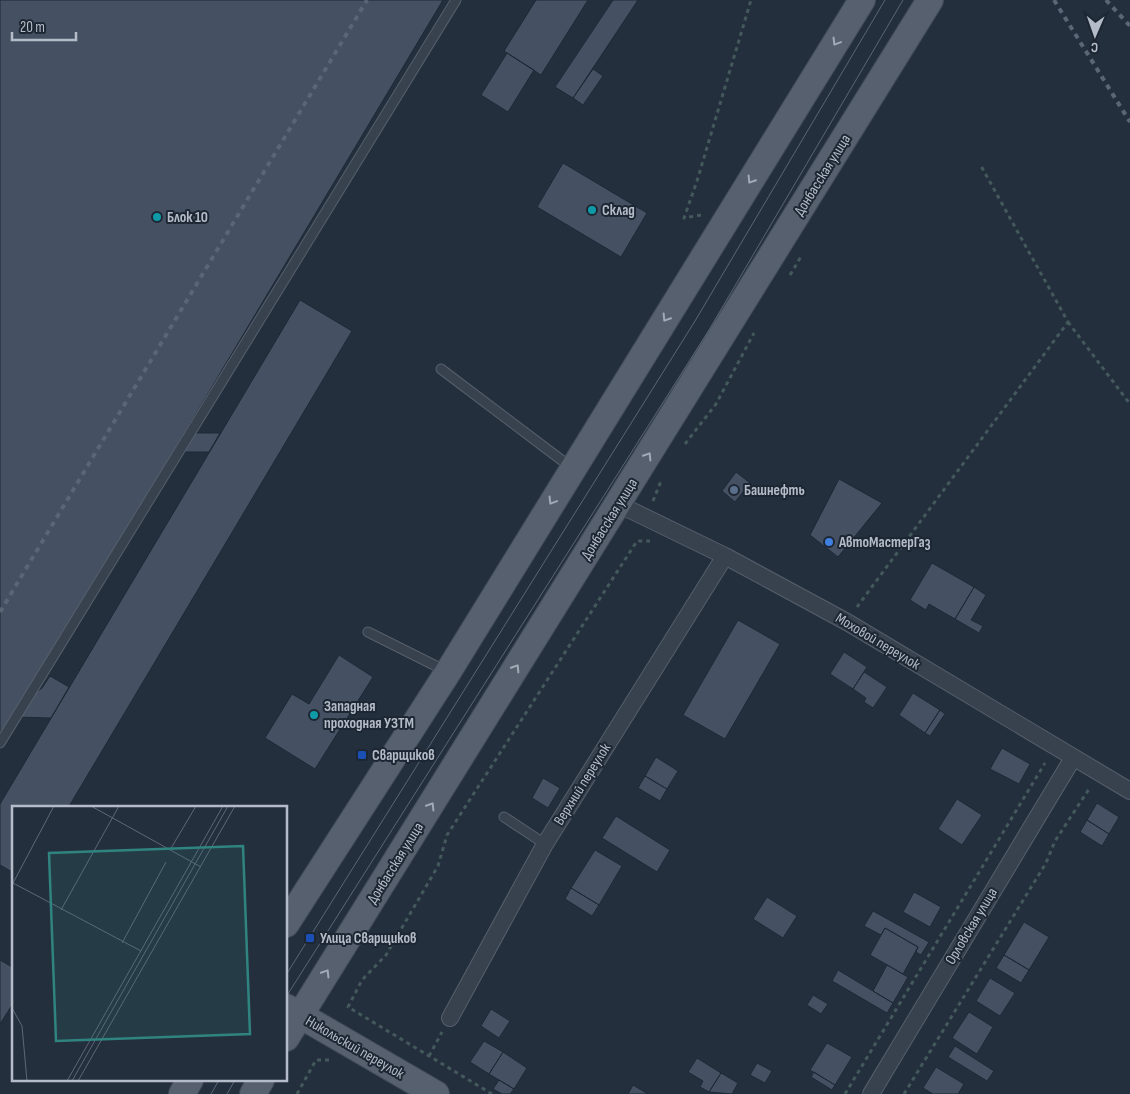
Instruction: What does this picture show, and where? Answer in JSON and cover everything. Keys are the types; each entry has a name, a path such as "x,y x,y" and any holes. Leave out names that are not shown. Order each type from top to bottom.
{"main road":[{"path":"288,921 448,672 862,0"},
{"name":"Донбасская улица","path":"288,1030 293,1011 618,504 930,0"},
{"name":"Никольский переулок","path":"293,1011 428,1092"},
{"path":"182,1094 189,1082"},
{"path":"253,1094 260,1082"}],"street":[{"name":"Моховой переулок","path":"618,504 725,556 847,622 1130,791"},
{"name":"Верхний переулок","path":"450,1018 546,844 725,556"},
{"name":"Орловская улица","path":"871,1094 1072,758"}],"lane":[{"path":"0,743 456,0"},
{"path":"442,369 572,468"},
{"path":"368,632 448,672"},
{"path":"504,817 546,844"}],"path":[{"path":"684,218 751,0"},
{"path":"981,166 1068,322 1130,404"},
{"path":"847,622 1068,322"},
{"path":"492,1094 348,1007 362,980 386,955 438,866 446,835 637,541 657,541"},
{"path":"904,1094 1046,863 1055,841 1091,790 1037,758"},
{"path":"845,1094 1045,763"},
{"path":"429,1056 450,1018"},
{"path":"297,1094 316,1060 334,1060"}],"building":[{"name":"Блок 10","path":"0,0 443,0 0,742"},
{"path":"536,0 588,0 541,75 504,51"},
{"path":"613,0 638,0 573,98 555,87"},
{"path":"507,53 534,70 508,112 481,95"},
{"path":"593,69 603,76 583,105 573,98"},
{"name":"Склад","path":"563,163 647,213 621,257 537,207"},
{"path":"300,300 352,331 69,806 12,806 12,872 0,865 0,804"},
{"path":"185,433 220,433 209,452 173,452"},
{"path":"736,472 750,483 735,502 722,491"},
{"path":"839,479 882,503 838,557 810,535"},
{"path":"932,563 974,587 955,619 929,604 926,610 910,600"},
{"path":"974,587 986,595 971,620 983,626 979,633 955,619"},
{"path":"738,620 780,644 725,739 683,715"},
{"path":"844,652 867,667 853,689 830,674"},
{"name":"Западная проходная УЗТМ","path":"339,655 373,677 315,769 265,738 292,694 309,704"},
{"path":"864,672 887,687 873,708 864,702 866,698 853,689"},
{"path":"50,676 69,687 51,718 15,717 26,700 42,688"},
{"path":"913,693 940,710 925,733 899,715"},
{"path":"940,710 945,714 930,736 925,733"},
{"path":"1002,748 1030,764 1019,784 990,769"},
{"path":"656,757 678,771 667,789 645,776"},
{"path":"645,776 667,789 660,801 638,788"},
{"path":"543,778 560,788 548,808 532,798"},
{"path":"957,799 982,815 962,845 938,829"},
{"path":"1097,803 1119,817 1109,834 1087,820"},
{"path":"616,816 670,850 657,872 602,838"},
{"path":"1087,820 1109,834 1102,846 1080,832"},
{"path":"595,850 622,866 599,905 571,888"},
{"path":"571,888 599,905 592,916 565,899"},
{"path":"914,892 941,907 930,927 903,912"},
{"path":"767,897 797,916 783,938 753,919"},
{"path":"873,911 929,942 921,955 916,952 918,947 885,928 881,935 864,926"},
{"path":"1024,922 1049,937 1029,970 1004,955"},
{"path":"885,928 918,947 903,974 870,955"},
{"path":"1004,955 1029,970 1021,983 996,968"},
{"path":"0,960 12,967 12,1005 0,1024"},
{"path":"887,965 908,977 893,1003 873,991"},
{"path":"838,970 893,1003 887,1013 832,981"},
{"path":"990,978 1015,993 1000,1016 976,1001"},
{"path":"813,995 828,1004 821,1014 807,1005"},
{"path":"491,1009 510,1021 499,1038 481,1026"},
{"path":"969,1012 993,1027 977,1054 952,1038"},
{"path":"484,1041 503,1052 489,1074 470,1062"},
{"path":"827,1043 852,1057 835,1085 810,1070"},
{"path":"955,1046 994,1071 987,1081 948,1057"},
{"path":"503,1052 527,1068 514,1089 489,1074"},
{"path":"697,1058 721,1073 709,1092 700,1087 703,1081 688,1072"},
{"path":"757,1063 772,1071 765,1083 750,1075"},
{"path":"936,1067 964,1084 958,1094 933,1094 923,1088"},
{"path":"814,1072 835,1085 832,1090 811,1077"},
{"path":"721,1073 738,1083 732,1094 709,1092"},
{"path":"499,1080 514,1089 510,1094 502,1094 493,1089"},
{"path":"633,1085 648,1094 628,1094"}],"tram line":[{"path":"288,972 695,321 885,0"},
{"path":"288,994 709,330 903,0"},
{"path":"211,1094 218,1082"},
{"path":"227,1094 234,1082"}],"railway":[{"path":"0,612 367,0"},
{"path":"1054,0 1130,122"},
{"path":"1106,0 1130,26"}],"place":[{"name":"Склад","path":"592,210"},
{"name":"Блок 10","path":"157,217"},
{"name":"Башнефть","path":"734,490"},
{"name":"АвтоМастерГаз","path":"829,542"},
{"name":"Западная проходная УЗТМ","path":"314,715"},
{"name":"Сварщиков","path":"362,755"},
{"name":"Улица Сварщиков","path":"310,938"}]}
